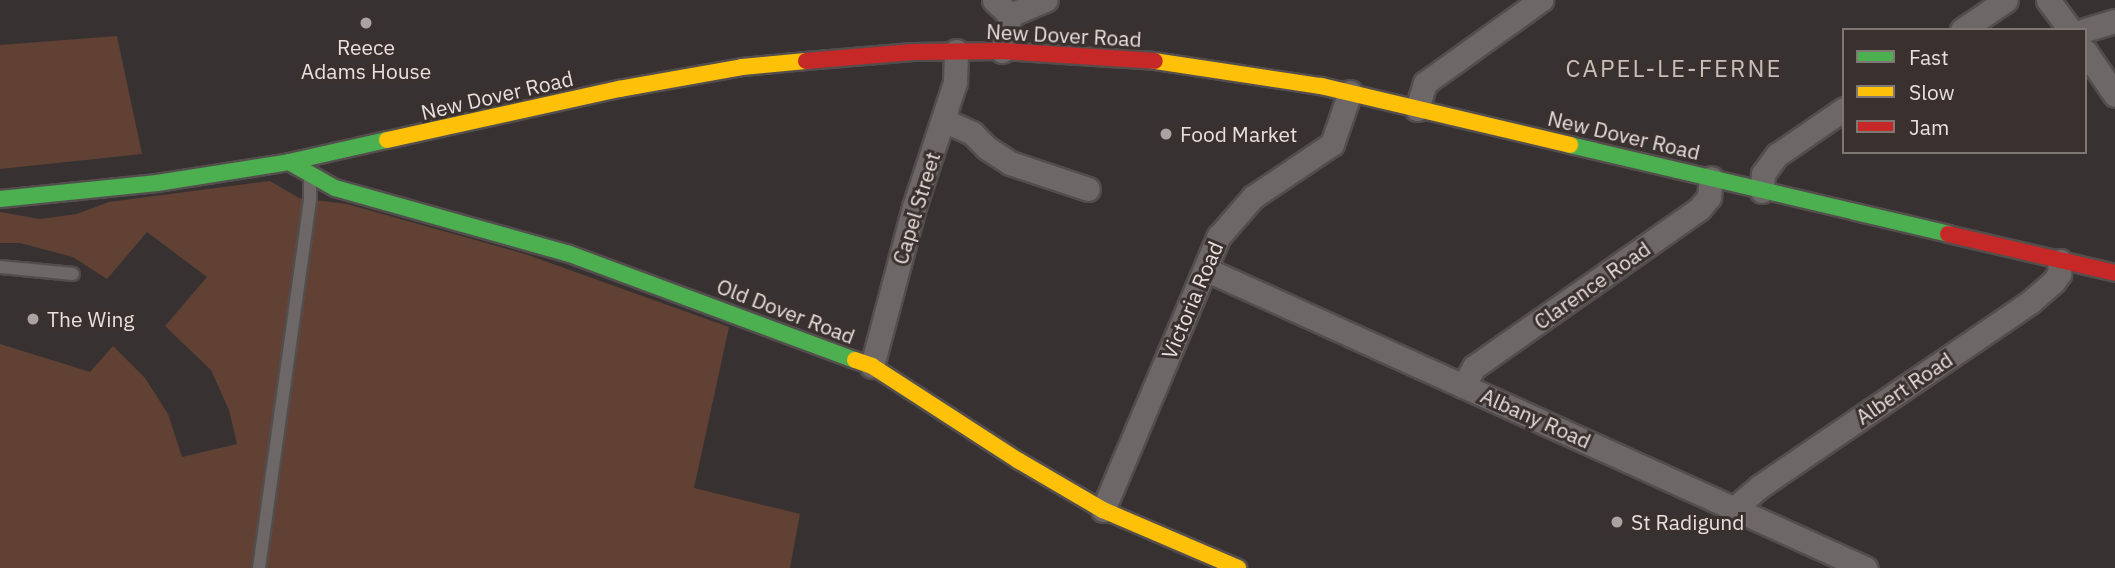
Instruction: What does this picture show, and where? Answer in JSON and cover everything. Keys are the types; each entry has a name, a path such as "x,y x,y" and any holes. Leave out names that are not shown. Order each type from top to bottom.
{"main road":[{"name":"New Dover Road","path":"0,199 157,183 289,162 680,77 742,67 956,51 1002,51 1223,68 1350,92 2115,273"},
{"name":"Old Dover Road","path":"289,162 335,188 567,253 872,366 1018,461 1103,510 1238,568"}],"street":[{"path":"1002,51 1002,8 1046,0"},
{"path":"1417,108 1425,83 1541,0"},
{"path":"1965,28 2006,0"},
{"path":"2048,0 2069,28"},
{"path":"2087,29 2115,21"},
{"name":"Capel Street","path":"872,366 914,207 957,74 956,51"},
{"path":"2087,54 2115,95"},
{"name":"Victoria Road","path":"1103,510 1219,236 1245,204 1332,144 1350,92"},
{"path":"1762,191 1763,174 1777,155 1842,110"},
{"path":"943,120 972,133 987,148 1010,163 1088,189"},
{"name":"Clarence Road","path":"1463,386 1474,368 1699,209 1709,197 1712,178"},
{"name":"Albert Road","path":"1736,507 1759,487 2029,303 2054,281 2059,274 2060,261"},
{"name":"Albany Road","path":"1205,269 1736,507 1865,568"}],"lane":[{"path":"258,568 310,200 310,174"},
{"path":"0,268 73,274"}],"shaded area":[{"path":"117,36 142,154 0,169 0,45"},
{"path":"270,181 299,198 347,204 525,254 729,327 694,488 800,514 790,568 0,568 0,344 90,372 113,346 145,378 168,414 182,457 237,444 229,410 211,370 165,326 207,277 147,232 107,279 73,257 20,243 0,243 0,212 40,219 77,214 109,202"}],"traffic: fast":[{"path":"0,199 157,183 289,162 387,140"},
{"path":"1570,145 1948,234"},
{"path":"289,162 335,188 567,253 855,360"}],"traffic: slow":[{"path":"387,140 619,89 742,67 806,61"},
{"path":"1155,61 1321,86 1570,145"},
{"path":"855,360 872,366 1019,461 1103,510 1238,568"}],"traffic: jam":[{"path":"806,61 913,52 1002,51 1155,61"},
{"path":"1948,234 2115,273"}],"place":[{"name":"Reece Adams House","path":"366,23"},
{"name":"Food Market","path":"1166,134"},
{"name":"The Wing","path":"33,319"},
{"name":"St Radigund","path":"1617,522"}],"district":[{"name":"CAPEL-LE-FERNE","path":"1674,69"}]}
